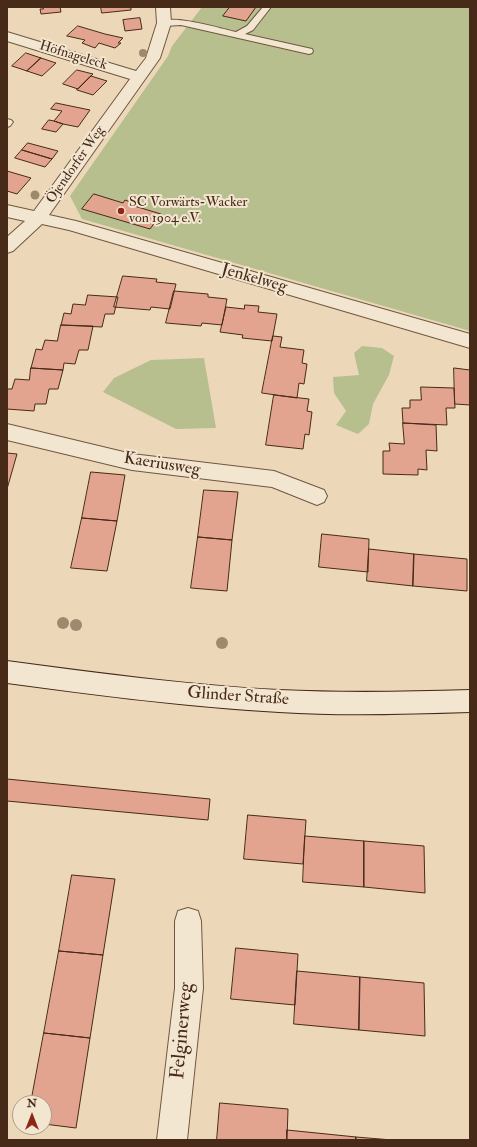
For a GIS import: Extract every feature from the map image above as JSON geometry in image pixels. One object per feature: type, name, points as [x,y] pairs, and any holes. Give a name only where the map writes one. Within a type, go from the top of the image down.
[{"type":"street","name":"Öjendorfer Weg","points":[[7,247],[38,218],[153,58],[164,23],[163,7]]},
{"type":"street","name":"Höfnageleck","points":[[7,36],[138,77]]},
{"type":"street","name":"Jenkelweg","points":[[7,211],[70,225],[470,341]]},
{"type":"street","name":"Kaeriusweg","points":[[7,432],[132,462],[274,479],[317,496]]},
{"type":"street","name":"Glinder Straße","points":[[7,672],[128,688],[279,701],[410,703],[470,701]]},
{"type":"street","name":"Felginerweg","points":[[172,1140],[189,988],[188,921]]},
{"type":"lane","points":[[237,35],[250,28],[267,7]]},
{"type":"lane","points":[[164,23],[180,22],[309,51]]},
{"type":"green space","points":[[202,7],[470,7],[470,331],[82,219],[70,196],[168,56],[172,46]]},
{"type":"green space","points":[[362,346],[382,348],[394,356],[389,375],[373,404],[369,424],[358,434],[336,425],[346,411],[334,393],[333,377],[359,375],[354,353]]},
{"type":"green space","points":[[204,358],[216,428],[176,429],[103,392],[114,378],[151,360]]},
{"type":"building","points":[[43,7],[60,7],[61,12],[41,14],[40,9],[43,9]]},
{"type":"building","points":[[101,7],[131,7],[131,10],[102,13]]},
{"type":"building","points":[[230,7],[256,7],[246,21],[223,16]]},
{"type":"building","points":[[140,18],[142,29],[125,31],[123,20]]},
{"type":"building","points":[[78,26],[123,38],[118,43],[121,43],[115,48],[99,43],[95,48],[82,43],[85,40],[67,36]]},
{"type":"building","points":[[26,53],[41,58],[27,71],[12,66]]},
{"type":"building","points":[[41,58],[56,63],[42,76],[27,71]]},
{"type":"building","points":[[77,70],[93,74],[78,89],[63,84]]},
{"type":"building","points":[[91,76],[107,81],[93,95],[77,90]]},
{"type":"building","points":[[56,103],[90,110],[78,127],[63,124],[54,121],[62,111],[51,109]]},
{"type":"building","points":[[49,120],[63,124],[56,132],[42,129]]},
{"type":"building","points":[[28,143],[58,151],[52,159],[22,150]]},
{"type":"building","points":[[22,150],[52,159],[45,167],[15,158]]},
{"type":"building","points":[[7,171],[31,178],[17,194],[7,191]]},
{"type":"building","name":"SC Vorwärts-Wacker von 1904 e.V.","points":[[94,194],[123,203],[125,200],[133,203],[131,205],[161,214],[150,229],[82,209]]},
{"type":"building","points":[[123,276],[157,279],[156,282],[176,284],[170,309],[151,307],[150,310],[114,307]]},
{"type":"building","points":[[174,291],[208,294],[208,297],[227,299],[222,325],[202,323],[201,326],[166,323]]},
{"type":"building","points":[[88,295],[118,297],[114,314],[105,314],[102,327],[61,325],[64,313],[71,314],[73,304],[85,305]]},
{"type":"building","points":[[245,305],[259,306],[258,312],[277,314],[272,341],[242,338],[243,335],[220,332],[226,307],[244,309]]},
{"type":"building","points":[[61,325],[93,326],[88,350],[79,350],[75,364],[64,363],[63,370],[31,368],[36,349],[42,350],[45,340],[57,341]]},
{"type":"building","points":[[273,336],[282,337],[280,347],[304,350],[302,363],[307,364],[304,384],[299,383],[297,398],[262,393]]},
{"type":"building","points":[[31,368],[63,370],[58,389],[49,389],[46,404],[35,404],[34,411],[7,409],[7,389],[12,389],[15,379],[29,380]]},
{"type":"building","points":[[454,368],[470,370],[470,405],[455,404]]},
{"type":"building","points":[[421,387],[454,388],[455,408],[446,408],[447,425],[403,423],[402,408],[410,408],[410,400],[421,400]]},
{"type":"building","points":[[274,395],[309,399],[307,411],[312,412],[309,435],[305,434],[303,449],[266,445]]},
{"type":"building","points":[[403,423],[436,425],[437,451],[426,450],[427,470],[418,469],[418,475],[383,474],[383,451],[390,451],[389,443],[404,444]]},
{"type":"building","points":[[7,453],[17,454],[7,489]]},
{"type":"building","points":[[91,472],[125,475],[117,521],[82,518]]},
{"type":"building","points":[[204,490],[238,492],[232,540],[198,537]]},
{"type":"building","points":[[82,518],[117,521],[107,571],[71,568]]},
{"type":"building","points":[[322,534],[369,539],[368,572],[319,567]]},
{"type":"building","points":[[198,537],[232,540],[227,591],[191,588]]},
{"type":"building","points":[[369,549],[414,554],[413,586],[367,581]]},
{"type":"building","points":[[414,554],[467,559],[467,591],[413,586]]},
{"type":"building","points":[[7,779],[210,799],[208,820],[7,801]]},
{"type":"building","points":[[248,815],[306,820],[303,864],[244,859]]},
{"type":"building","points":[[305,836],[364,841],[364,887],[303,882]]},
{"type":"building","points":[[364,841],[424,846],[425,893],[364,887]]},
{"type":"building","points":[[72,875],[115,879],[103,955],[59,951]]},
{"type":"building","points":[[236,948],[298,954],[295,1005],[231,999]]},
{"type":"building","points":[[59,951],[103,955],[90,1038],[44,1033]]},
{"type":"building","points":[[297,971],[360,977],[359,1030],[294,1024]]},
{"type":"building","points":[[360,977],[424,983],[425,1036],[359,1030]]},
{"type":"building","points":[[44,1033],[90,1038],[76,1128],[52,1125],[52,1095],[32,1095]]},
{"type":"building","points":[[220,1103],[288,1109],[287,1140],[217,1140]]},
{"type":"building","points":[[287,1130],[356,1137],[356,1140],[287,1140]]},
{"type":"building","points":[[356,1137],[392,1140],[356,1140]]},
{"type":"place","name":"SC Vorwärts-Wacker von 1904 e.V.","points":[[121,211]]}]
